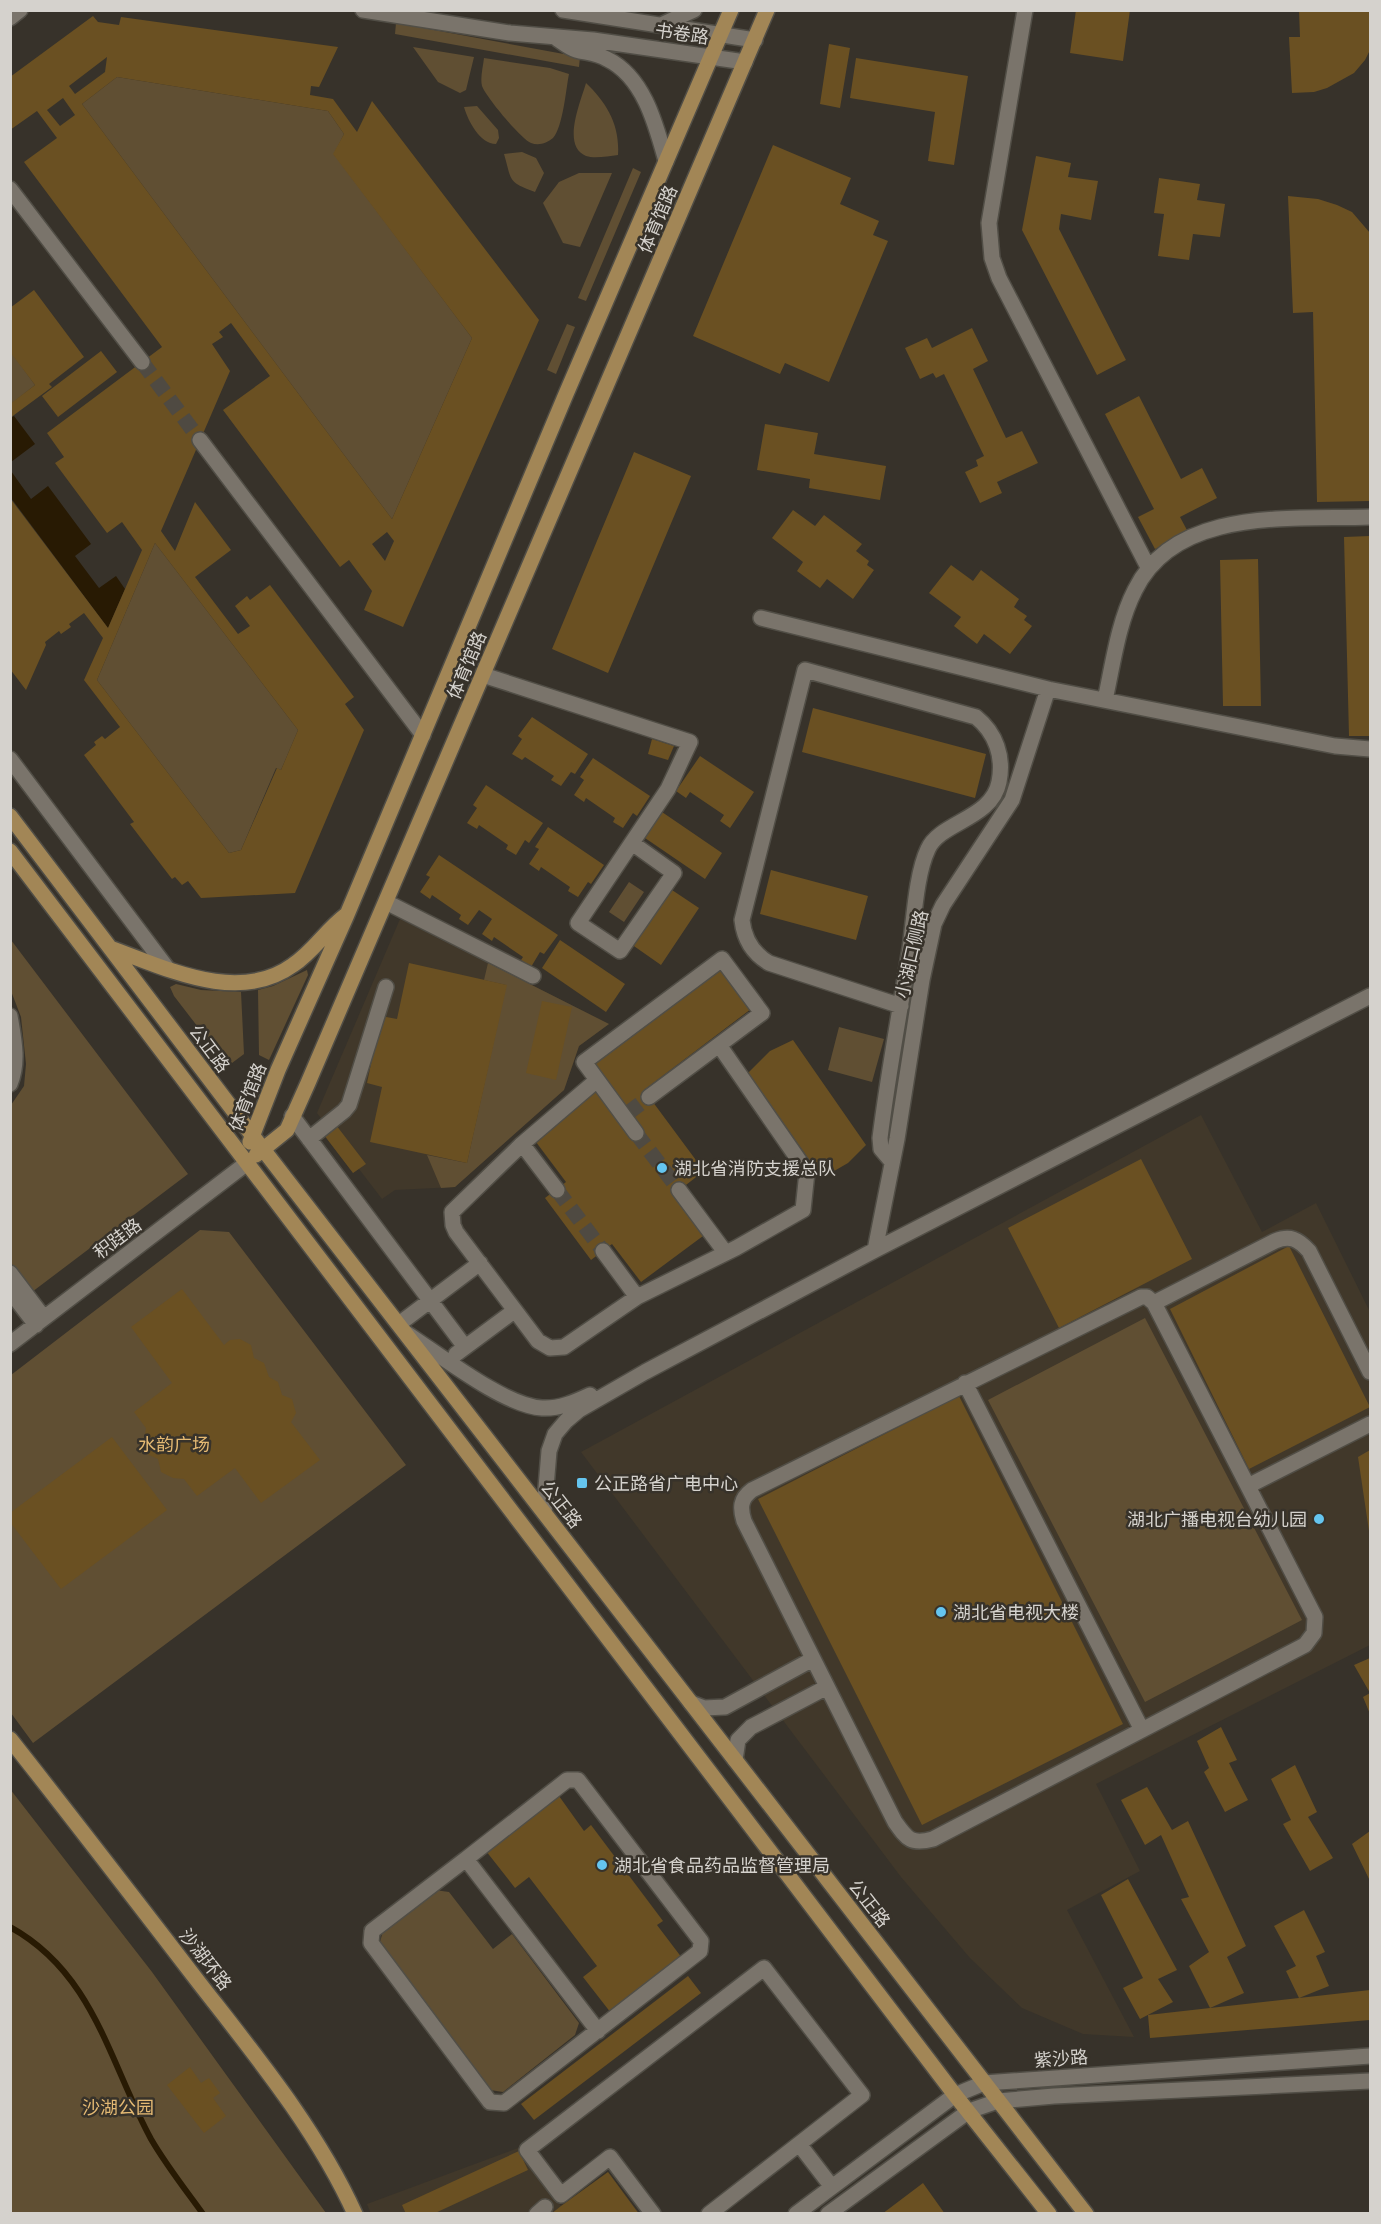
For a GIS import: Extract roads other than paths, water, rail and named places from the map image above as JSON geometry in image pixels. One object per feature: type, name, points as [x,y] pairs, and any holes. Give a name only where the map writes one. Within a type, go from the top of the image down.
[{"type":"main road","name":"体育馆路","points":[[247,1163],[252,1135],[278,1070],[348,913],[566,394],[731,10]]},
{"type":"main road","name":"体育馆路","points":[[247,1163],[287,1130],[767,10]]},
{"type":"main road","name":"公正路","points":[[10,816],[252,1135],[1086,2214]]},
{"type":"main road","points":[[10,851],[955,2094],[1049,2214]]},
{"type":"main road","points":[[110,948],[193,977],[221,982],[248,982],[270,978],[283,972],[307,955],[331,926],[348,913]]},
{"type":"main road","name":"沙湖环路","points":[[10,1739],[247,2045],[326,2158],[355,2214]]},
{"type":"street","points":[[10,18],[20,10]]},
{"type":"street","name":"书卷路","points":[[363,10],[510,33],[593,40],[745,62]]},
{"type":"street","name":"书卷路","points":[[563,10],[755,40]]},
{"type":"street","points":[[661,25],[694,10]]},
{"type":"street","points":[[1025,10],[989,223],[992,258],[999,278],[1148,567]]},
{"type":"street","points":[[553,36],[573,49],[604,57],[626,73],[634,82],[649,109],[666,161]]},
{"type":"street","points":[[10,189],[142,362]]},
{"type":"street","points":[[200,440],[423,735]]},
{"type":"street","points":[[1105,700],[1126,610],[1148,567],[1168,551],[1196,534],[1220,526],[1247,521],[1371,517]]},
{"type":"street","points":[[761,618],[1048,689],[1335,746],[1371,750]]},
{"type":"street","points":[[892,1162],[881,1149],[880,1138],[901,1006],[919,887],[927,850],[932,842],[969,818],[992,799],[999,784],[998,748],[989,729],[976,717],[805,670],[742,920],[743,929],[756,953],[769,963],[901,1006]]},
{"type":"street","points":[[483,675],[690,742],[668,789],[578,923],[620,951],[674,873],[632,843]]},
{"type":"street","name":"小湖口侧路","points":[[875,1250],[922,980],[934,924],[943,905],[1012,800],[1048,689]]},
{"type":"street","points":[[10,759],[167,968]]},
{"type":"street","points":[[386,902],[533,976]]},
{"type":"street","points":[[636,1133],[626,1115],[584,1062],[722,959],[762,1013],[650,1097]]},
{"type":"street","points":[[307,1135],[347,1108],[386,987]]},
{"type":"street","points":[[544,1512],[549,1451],[560,1426],[579,1410],[645,1372],[875,1250],[1371,996]]},
{"type":"street","points":[[10,1016],[16,1055],[14,1074],[10,1084]]},
{"type":"street","points":[[597,1080],[522,1144],[452,1212],[456,1232],[514,1311],[543,1346],[555,1349],[564,1347],[638,1298],[803,1210],[808,1178],[804,1166],[719,1045]]},
{"type":"street","points":[[292,1116],[465,1347]]},
{"type":"street","points":[[522,1144],[557,1190]]},
{"type":"street","name":"积跬路","points":[[10,1344],[247,1163]]},
{"type":"street","points":[[679,1190],[725,1252]]},
{"type":"street","points":[[1154,1303],[1275,1241],[1285,1237],[1292,1238],[1302,1243],[1309,1251],[1371,1372]]},
{"type":"street","points":[[603,1251],[638,1298]]},
{"type":"street","points":[[480,1263],[430,1301],[402,1328],[500,1394],[540,1408],[557,1407],[570,1403],[645,1372]]},
{"type":"street","points":[[10,1273],[40,1321]]},
{"type":"street","points":[[10,1291],[40,1321]]},
{"type":"street","points":[[1147,1298],[1154,1303],[1315,1617],[1314,1633],[1305,1645],[933,1839],[921,1843],[910,1840],[895,1822],[744,1521],[741,1502],[745,1495],[1131,1299],[1147,1298]]},
{"type":"street","points":[[448,1360],[514,1311]]},
{"type":"street","points":[[965,1383],[1142,1730]]},
{"type":"street","points":[[1248,1486],[1371,1424]]},
{"type":"street","points":[[691,1702],[704,1708],[725,1707],[813,1659]]},
{"type":"street","points":[[735,1760],[738,1740],[751,1727],[827,1687]]},
{"type":"street","points":[[567,1780],[578,1780],[701,1941],[700,1952],[504,2103],[490,2102],[371,1943],[372,1931],[466,1858],[567,1780]]},
{"type":"street","points":[[466,1858],[598,2031]]},
{"type":"street","points":[[653,2214],[610,2157],[561,2195],[527,2150],[764,1968],[862,2096],[709,2214]]},
{"type":"street","name":"紫沙路","points":[[796,2214],[955,2094],[984,2083],[1371,2056]]},
{"type":"street","name":"紫沙路","points":[[828,2214],[969,2111],[998,2101],[1054,2096],[1371,2081]]},
{"type":"street","points":[[799,2144],[832,2187]]},
{"type":"waterway","points":[[10,1927],[38,1946],[62,1969],[80,1994],[96,2021],[151,2139],[203,2214]]},
{"type":"tunnel","points":[[142,362],[200,440]]},
{"type":"tunnel","points":[[628,1113],[649,1097]]},
{"type":"tunnel","points":[[636,1133],[679,1190]]},
{"type":"tunnel","points":[[557,1190],[603,1251]]},
{"type":"place","name":"湖北省消防支援总队","points":[[662,1168]]},
{"type":"place","name":"公正路省广电中心","points":[[582,1483]]},
{"type":"place","name":"湖北广播电视台幼儿园","points":[[1319,1519]]},
{"type":"place","name":"湖北省电视大楼","points":[[941,1612]]},
{"type":"place","name":"湖北省食品药品监督管理局","points":[[602,1865]]},
{"type":"park label","name":"水韵广场","points":[[174,1444]]},
{"type":"park label","name":"沙湖公园","points":[[118,2107]]}]
